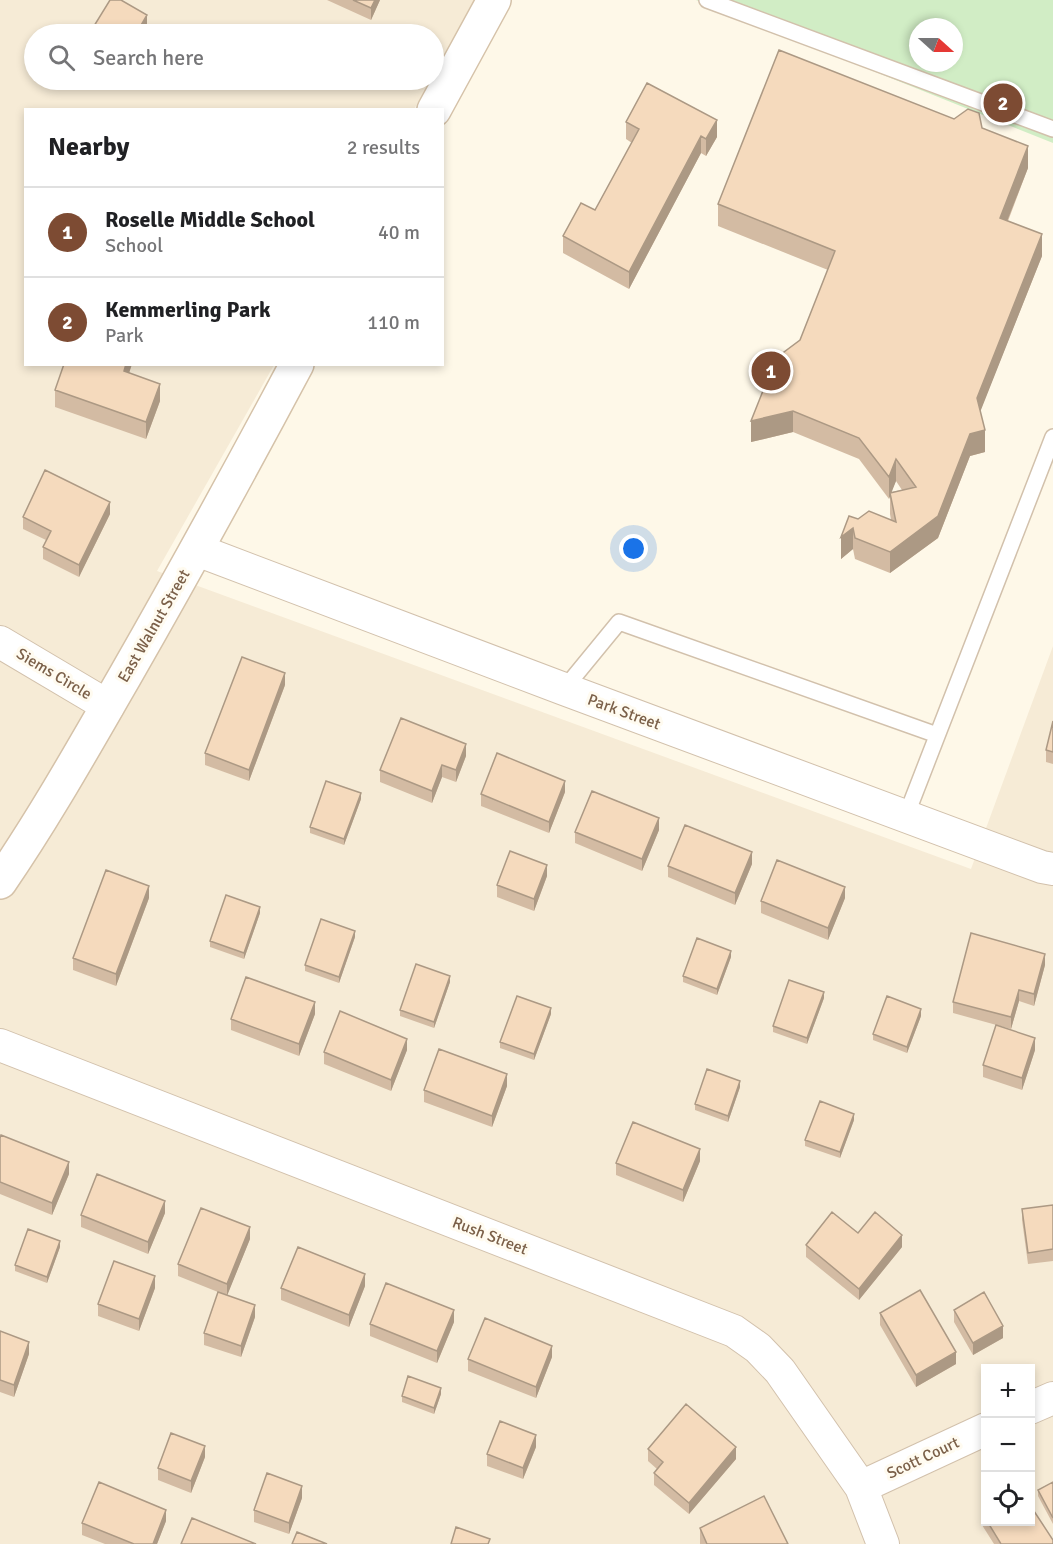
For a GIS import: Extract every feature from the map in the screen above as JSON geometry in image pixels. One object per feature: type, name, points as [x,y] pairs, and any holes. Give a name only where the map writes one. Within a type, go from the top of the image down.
[{"type":"street","points":[[435,108],[494,0]]},
{"type":"street","name":"East Walnut Street","points":[[0,882],[34,832],[108,706],[197,550],[296,366]]},
{"type":"street","name":"Park Street","points":[[197,550],[564,689],[1042,867],[1053,869]]},
{"type":"street","name":"Siems Circle","points":[[0,642],[108,706]]},
{"type":"street","name":"Rush Street","points":[[0,1045],[734,1331],[758,1348],[780,1371],[861,1487],[883,1544]]},
{"type":"street","points":[[1035,1406],[1053,1398]]},
{"type":"street","name":"Scott Court","points":[[861,1487],[981,1431]]},
{"type":"lane","points":[[707,0],[1053,129]]},
{"type":"lane","points":[[906,816],[1053,437]]},
{"type":"lane","points":[[564,689],[619,622],[937,735]]},
{"type":"shaded area","points":[[0,0],[474,0],[444,56],[444,24],[24,24],[24,90],[425,90],[415,108],[24,108],[24,366],[273,366],[157,571],[971,869],[1053,646],[1053,1544],[0,1544]]},
{"type":"green space","points":[[696,0],[1053,0],[1053,143]]},
{"type":"building","points":[[110,0],[121,0],[147,15],[142,24],[95,24]]},
{"type":"building","points":[[353,0],[375,0],[371,8]]},
{"type":"building","points":[[779,50],[954,119],[968,109],[979,113],[982,128],[1028,146],[1000,218],[1042,234],[977,398],[985,430],[970,434],[938,516],[890,552],[855,538],[853,528],[841,537],[849,516],[858,519],[869,511],[896,522],[890,493],[916,487],[896,459],[889,477],[859,438],[793,411],[751,421],[776,358],[800,340],[835,251],[718,204]]},
{"type":"building","points":[[647,83],[717,120],[706,139],[701,136],[629,272],[563,236],[581,203],[595,210],[639,129],[626,122]]},
{"type":"building","points":[[63,366],[125,366],[124,371],[160,384],[146,422],[55,390]]},
{"type":"building","points":[[45,470],[110,502],[79,565],[43,547],[51,531],[23,517]]},
{"type":"building","points":[[242,657],[285,673],[249,770],[205,753]]},
{"type":"building","points":[[401,718],[466,744],[456,770],[442,765],[432,791],[380,770]]},
{"type":"building","points":[[1053,721],[1053,752],[1046,750]]},
{"type":"building","points":[[497,753],[565,781],[549,822],[481,794]]},
{"type":"building","points":[[326,781],[361,793],[344,839],[310,827]]},
{"type":"building","points":[[592,791],[659,818],[642,859],[575,832]]},
{"type":"building","points":[[685,825],[752,852],[735,893],[668,866]]},
{"type":"building","points":[[510,851],[547,865],[534,899],[497,885]]},
{"type":"building","points":[[777,860],[845,887],[828,928],[761,901]]},
{"type":"building","points":[[106,870],[149,886],[116,974],[73,958]]},
{"type":"building","points":[[226,895],[260,907],[244,953],[210,941]]},
{"type":"building","points":[[321,919],[355,931],[339,977],[305,965]]},
{"type":"building","points":[[971,933],[1045,954],[1034,994],[1019,990],[1011,1017],[953,1002]]},
{"type":"building","points":[[697,938],[731,951],[717,989],[683,976]]},
{"type":"building","points":[[416,964],[450,976],[434,1022],[400,1010]]},
{"type":"building","points":[[246,977],[315,1002],[299,1044],[231,1019]]},
{"type":"building","points":[[789,980],[824,992],[807,1038],[773,1026]]},
{"type":"building","points":[[517,996],[551,1008],[534,1054],[500,1042]]},
{"type":"building","points":[[887,996],[921,1009],[907,1047],[873,1034]]},
{"type":"building","points":[[340,1011],[407,1039],[391,1080],[324,1052]]},
{"type":"building","points":[[996,1025],[1035,1038],[1022,1078],[983,1065]]},
{"type":"building","points":[[439,1049],[507,1074],[492,1116],[424,1090]]},
{"type":"building","points":[[707,1069],[740,1081],[728,1116],[695,1104]]},
{"type":"building","points":[[820,1101],[854,1114],[840,1152],[805,1140]]},
{"type":"building","points":[[633,1122],[700,1149],[683,1190],[616,1163]]},
{"type":"building","points":[[1,1135],[69,1162],[52,1203],[0,1182]]},
{"type":"building","points":[[97,1174],[165,1201],[148,1242],[81,1215]]},
{"type":"building","points":[[1053,1205],[1053,1249],[1028,1253],[1022,1209]]},
{"type":"building","points":[[201,1208],[250,1227],[227,1284],[178,1264]]},
{"type":"building","points":[[832,1212],[858,1233],[875,1212],[902,1235],[859,1289],[806,1245]]},
{"type":"building","points":[[28,1229],[60,1241],[47,1277],[15,1265]]},
{"type":"building","points":[[298,1247],[365,1274],[349,1315],[281,1288]]},
{"type":"building","points":[[114,1261],[155,1276],[139,1319],[98,1304]]},
{"type":"building","points":[[386,1283],[454,1310],[437,1351],[370,1324]]},
{"type":"building","points":[[920,1290],[956,1352],[916,1375],[880,1313]]},
{"type":"building","points":[[218,1292],[255,1305],[241,1346],[204,1333]]},
{"type":"building","points":[[984,1292],[1003,1326],[973,1343],[954,1310]]},
{"type":"building","points":[[485,1318],[552,1346],[536,1387],[468,1359]]},
{"type":"building","points":[[0,1331],[29,1342],[14,1385],[0,1380]]},
{"type":"building","points":[[408,1376],[441,1388],[434,1408],[402,1396]]},
{"type":"building","points":[[686,1404],[736,1447],[689,1503],[654,1473],[663,1462],[648,1449]]},
{"type":"building","points":[[500,1421],[536,1435],[523,1468],[487,1454]]},
{"type":"building","points":[[171,1433],[205,1446],[191,1481],[158,1468]]},
{"type":"building","points":[[267,1473],[302,1486],[289,1523],[254,1510]]},
{"type":"building","points":[[99,1482],[166,1510],[153,1544],[134,1544],[82,1523]]},
{"type":"building","points":[[1053,1482],[1053,1518],[1038,1490]]},
{"type":"building","points":[[764,1496],[788,1544],[707,1544],[700,1528]]},
{"type":"building","points":[[1035,1513],[1053,1540],[1053,1544],[1001,1544],[990,1526],[1035,1526]]},
{"type":"building","points":[[192,1518],[256,1544],[181,1544]]},
{"type":"building","points":[[456,1527],[490,1539],[488,1544],[451,1544]]},
{"type":"building","points":[[297,1532],[327,1544],[292,1544]]},
{"type":"place","name":"Kemmerling Park","points":[[1003,103]]},
{"type":"place","name":"Roselle Middle School","points":[[771,371]]}]
